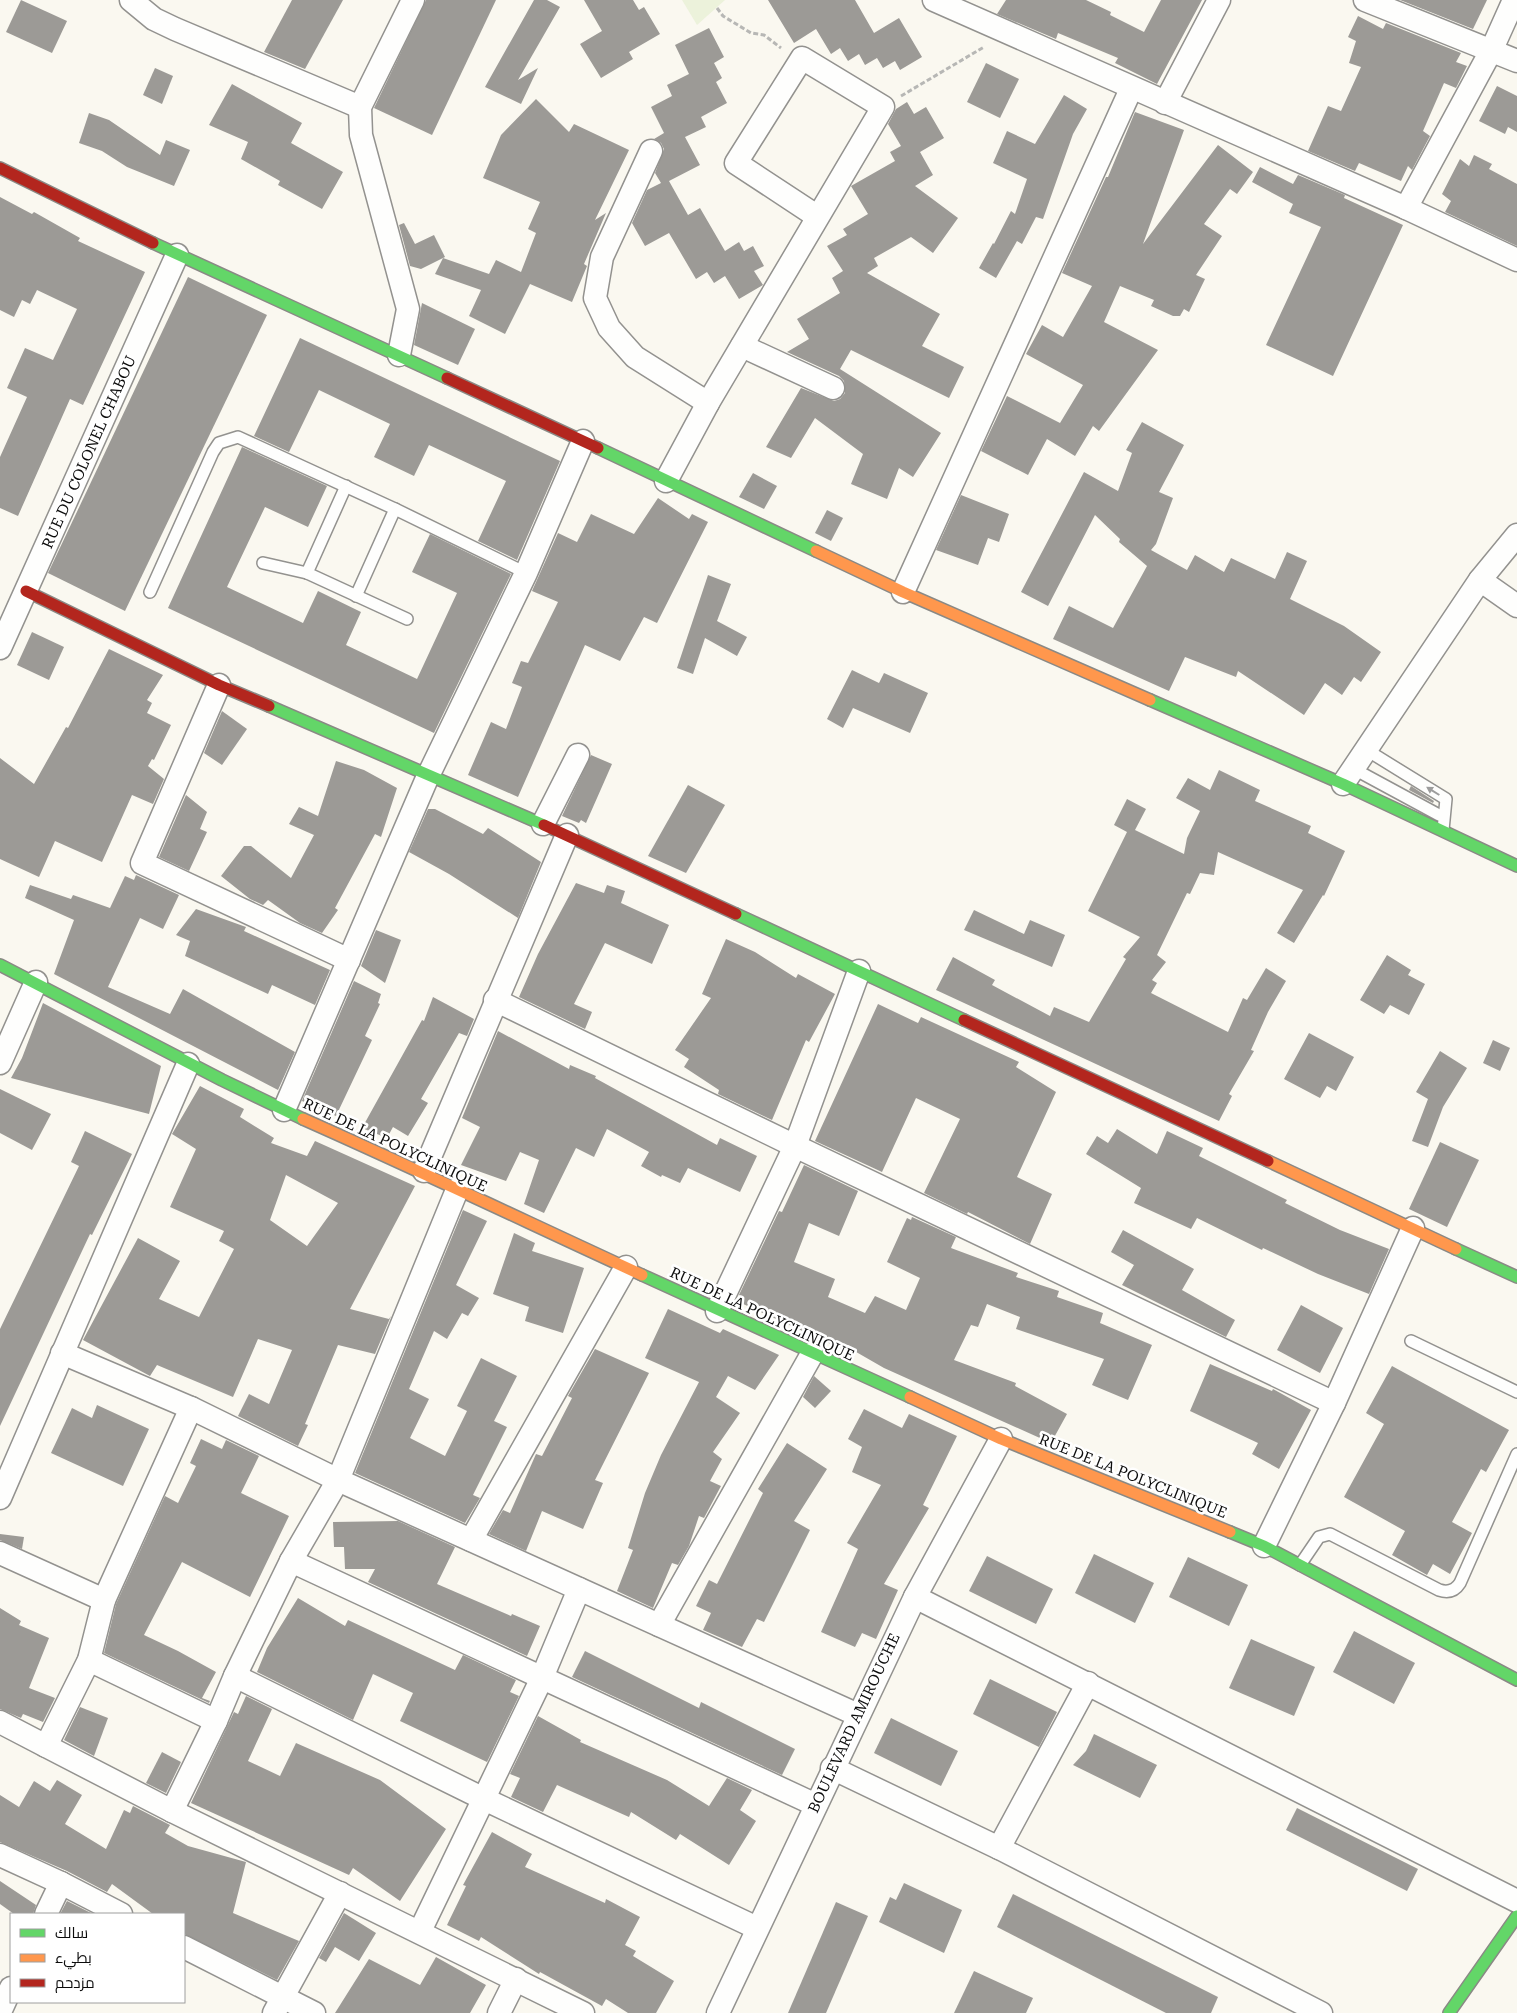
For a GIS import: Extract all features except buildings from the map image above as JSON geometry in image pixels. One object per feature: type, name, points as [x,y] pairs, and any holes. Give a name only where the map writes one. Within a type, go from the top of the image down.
[{"type":"street","points":[[131,0],[154,19],[175,29],[360,107]]},
{"type":"street","points":[[399,355],[408,309],[361,135],[360,107],[413,0]]},
{"type":"street","points":[[934,0],[1131,89],[1406,208],[1517,260]]},
{"type":"street","points":[[1165,103],[1219,0]]},
{"type":"street","points":[[1365,0],[1492,49],[1517,61]]},
{"type":"street","points":[[1406,208],[1492,49],[1514,0]]},
{"type":"street","points":[[666,481],[708,404],[883,107],[802,58],[736,163],[818,217]]},
{"type":"street","points":[[903,592],[1131,89]]},
{"type":"street","points":[[651,151],[602,257],[595,298],[608,328],[634,356],[708,404]]},
{"type":"street","points":[[0,168],[177,255],[399,355],[903,592],[1348,777],[1443,832],[1517,866]]},
{"type":"street","name":"RUE DU COLONEL CHABOU","points":[[0,648],[177,255]]},
{"type":"street","points":[[742,346],[833,388]]},
{"type":"street","points":[[284,1110],[428,776],[526,573],[583,441]]},
{"type":"street","points":[[1348,777],[1480,580],[1517,535]]},
{"type":"street","points":[[1480,580],[1517,606]]},
{"type":"street","points":[[26,592],[219,685],[544,824],[1517,1277]]},
{"type":"street","points":[[219,685],[142,863],[349,960]]},
{"type":"street","points":[[544,824],[578,755]]},
{"type":"street","points":[[424,1172],[495,1000],[567,835]]},
{"type":"street","name":"RUE DE LA POLYCLINIQUE","points":[[0,965],[36,982],[188,1064],[284,1110],[424,1172],[457,1190],[812,1354],[1001,1439],[1264,1546],[1517,1680]]},
{"type":"street","points":[[717,1310],[795,1146],[859,971]]},
{"type":"street","points":[[0,1063],[36,982]]},
{"type":"street","points":[[495,1000],[795,1146],[1334,1403]]},
{"type":"street","points":[[0,1498],[188,1064]]},
{"type":"street","points":[[172,1811],[291,1562],[338,1480],[457,1190]]},
{"type":"street","points":[[1264,1546],[1334,1403],[1413,1228]]},
{"type":"street","points":[[471,1540],[626,1267]]},
{"type":"street","points":[[62,1353],[191,1408],[338,1480],[858,1715]]},
{"type":"street","points":[[659,1625],[812,1354]]},
{"type":"street","points":[[46,1746],[89,1660],[104,1600],[191,1408]]},
{"type":"street","name":"BOULEVARD AMIROUCHE","points":[[718,2013],[832,1768],[915,1597],[1001,1439]]},
{"type":"street","points":[[0,1553],[104,1600]]},
{"type":"street","points":[[291,1562],[542,1680],[816,1805]]},
{"type":"street","points":[[420,1931],[542,1680],[579,1589]]},
{"type":"street","points":[[915,1597],[1517,1901]]},
{"type":"street","points":[[89,1660],[216,1721]]},
{"type":"street","points":[[235,1676],[484,1799],[757,1928]]},
{"type":"street","points":[[999,1848],[1088,1683]]},
{"type":"street","points":[[0,1722],[172,1811],[420,1931],[583,2013]]},
{"type":"street","points":[[832,1768],[999,1848],[1321,2013]]},
{"type":"street","points":[[0,1856],[61,1883],[119,1913]]},
{"type":"street","points":[[46,1913],[61,1883]]},
{"type":"street","points":[[278,2005],[340,1893]]},
{"type":"street","points":[[1449,2013],[1517,1916]]},
{"type":"street","points":[[185,1948],[278,2005],[314,2013]]},
{"type":"street","points":[[499,2013],[516,1979]]},
{"type":"street","points":[[0,2012],[10,1990]]},
{"type":"lane","points":[[150,592],[219,443],[238,437],[396,509],[526,573]]},
{"type":"lane","points":[[306,573],[346,486]]},
{"type":"lane","points":[[356,596],[396,509]]},
{"type":"lane","points":[[263,562],[306,573],[407,619]]},
{"type":"lane","points":[[1365,749],[1446,799],[1443,832]]},
{"type":"lane","points":[[1348,777],[1445,818]]},
{"type":"lane","points":[[1410,1340],[1517,1392]]},
{"type":"lane","points":[[1300,1564],[1318,1537],[1330,1534],[1439,1590],[1453,1590],[1460,1583],[1517,1454]]},
{"type":"path","points":[[716,8],[723,16],[751,33],[764,35],[776,45],[802,58]]},
{"type":"path","points":[[883,107],[1006,33]]},
{"type":"green space","points":[[682,0],[725,0],[697,25]]},
{"type":"traffic: fast","points":[[153,243],[447,378]]},
{"type":"traffic: fast","points":[[598,448],[816,551]]},
{"type":"traffic: fast","points":[[1150,700],[1343,784],[1517,866]]},
{"type":"traffic: fast","points":[[269,706],[544,825]]},
{"type":"traffic: fast","points":[[736,914],[964,1020]]},
{"type":"traffic: fast","points":[[0,965],[222,1080],[303,1119]]},
{"type":"traffic: fast","points":[[1456,1249],[1517,1277]]},
{"type":"traffic: fast","points":[[642,1275],[910,1397]]},
{"type":"traffic: fast","points":[[1230,1532],[1264,1546],[1517,1680]]},
{"type":"traffic: fast","points":[[1449,2013],[1517,1916]]},
{"type":"traffic: slow","points":[[816,551],[903,592],[1150,700]]},
{"type":"traffic: slow","points":[[303,1119],[642,1275]]},
{"type":"traffic: slow","points":[[1268,1161],[1456,1249]]},
{"type":"traffic: slow","points":[[910,1397],[1001,1439],[1230,1532]]},
{"type":"traffic: jam","points":[[0,168],[153,243]]},
{"type":"traffic: jam","points":[[447,378],[598,448]]},
{"type":"traffic: jam","points":[[26,591],[219,685],[269,706]]},
{"type":"traffic: jam","points":[[544,825],[736,914]]},
{"type":"traffic: jam","points":[[964,1020],[1268,1161]]}]
